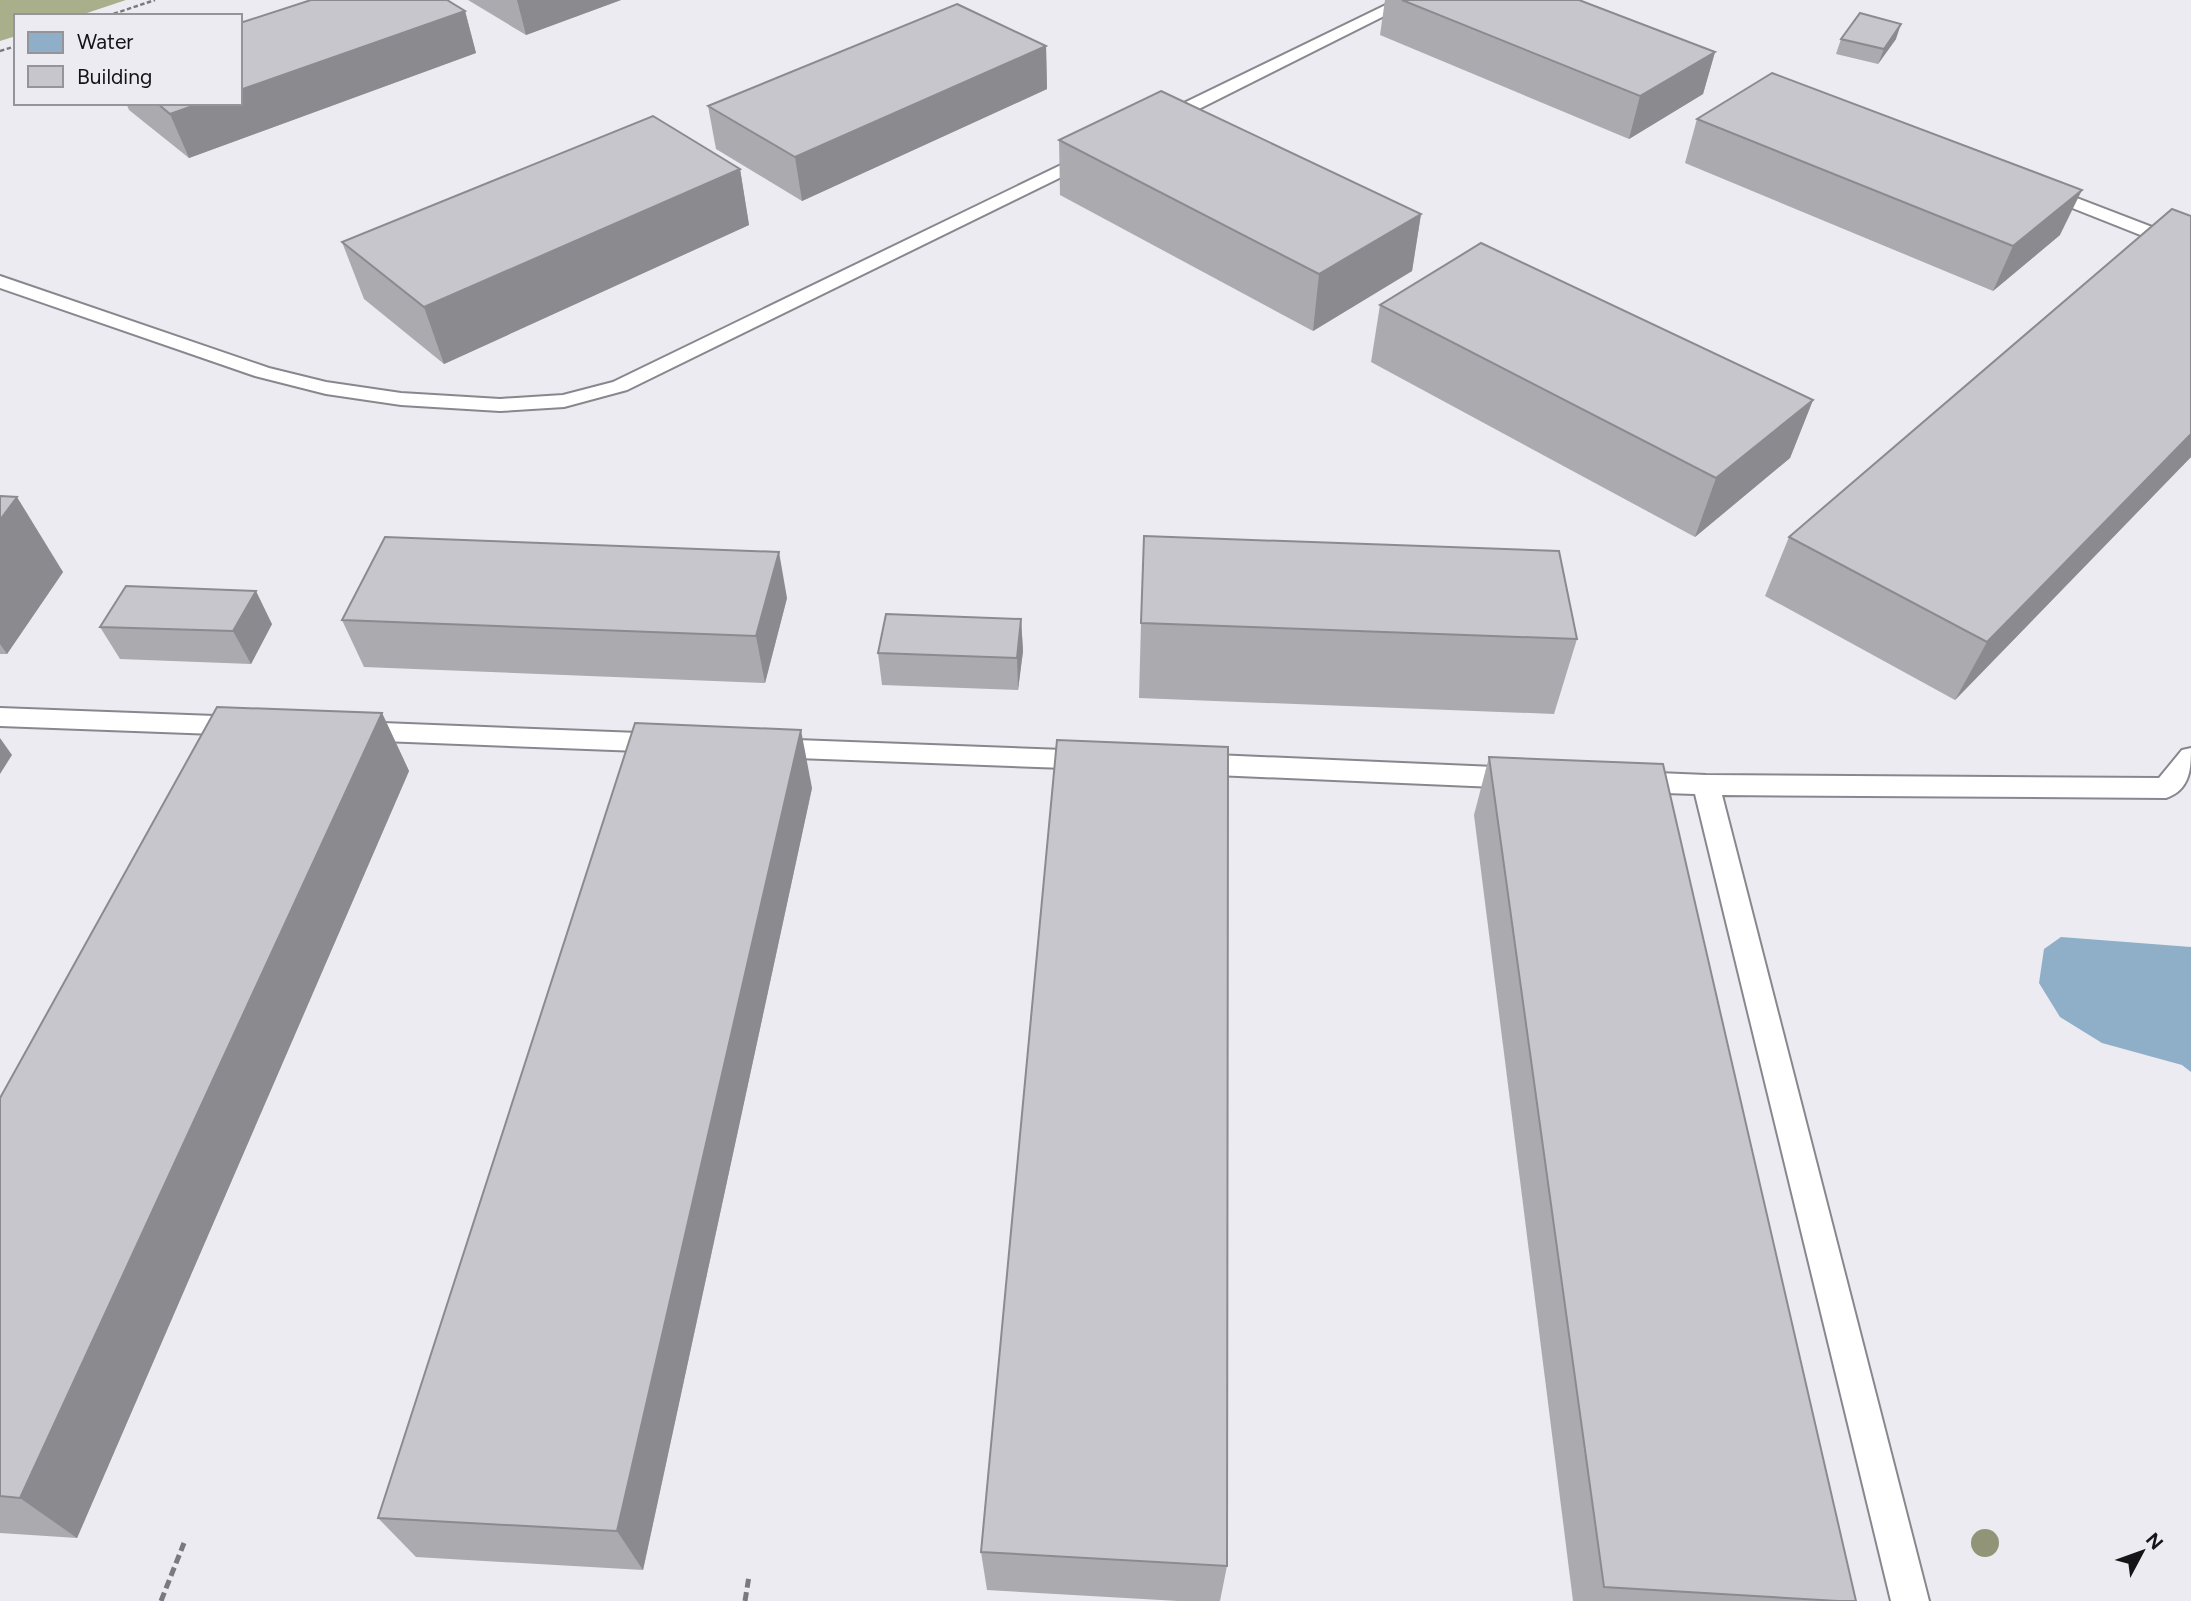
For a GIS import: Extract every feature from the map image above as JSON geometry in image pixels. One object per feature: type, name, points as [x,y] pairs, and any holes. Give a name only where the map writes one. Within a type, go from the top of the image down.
[{"type":"lane","points":[[1152,125],[1408,0]]},
{"type":"lane","points":[[0,282],[262,372],[326,388],[401,400],[500,405],[564,401],[620,386],[1102,150]]},
{"type":"lane","points":[[2025,184],[2191,249]]},
{"type":"lane","points":[[0,717],[265,727]]},
{"type":"lane","points":[[334,730],[691,744]]},
{"type":"lane","points":[[746,747],[1117,761]]},
{"type":"lane","points":[[1611,781],[1706,785],[2166,788],[2191,757]]},
{"type":"lane","points":[[1173,764],[1542,779]]},
{"type":"lane","points":[[1706,785],[1910,1601]]},
{"type":"path","points":[[113,14],[155,0]]},
{"type":"path","points":[[161,1601],[184,1543]]},
{"type":"path","points":[[744,1601],[749,1576]]},
{"type":"green space","points":[[0,0],[126,0],[84,14],[14,14],[14,37],[0,41]]},
{"type":"water","points":[[2061,937],[2191,947],[2191,1072],[2182,1065],[2102,1043],[2060,1017],[2039,983],[2044,949]]},
{"type":"building","points":[[311,0],[447,0],[465,11],[242,89],[242,22]]},
{"type":"building","points":[[1402,0],[1579,0],[1715,52],[1640,96]]},
{"type":"building","points":[[957,4],[1046,46],[795,157],[708,106]]},
{"type":"building","points":[[1860,13],[1901,24],[1884,49],[1841,39]]},
{"type":"building","points":[[1772,73],[2082,190],[2013,246],[1697,119]]},
{"type":"building","points":[[1161,91],[1421,214],[1319,274],[1059,140]]},
{"type":"building","points":[[159,105],[195,105],[170,114]]},
{"type":"building","points":[[653,116],[740,169],[424,307],[342,242]]},
{"type":"building","points":[[2172,209],[2191,216],[2191,434],[1987,642],[1789,537]]},
{"type":"building","points":[[1481,243],[1813,400],[1716,478],[1380,305]]},
{"type":"building","points":[[0,496],[17,497],[0,520]]},
{"type":"building","points":[[1144,536],[1559,551],[1577,639],[1141,623]]},
{"type":"building","points":[[385,537],[779,552],[756,636],[342,620]]},
{"type":"building","points":[[126,586],[256,591],[233,631],[100,627]]},
{"type":"building","points":[[886,614],[1021,619],[1017,658],[878,653]]},
{"type":"building","points":[[217,707],[382,713],[20,1498],[0,1496],[0,1098]]},
{"type":"building","points":[[635,723],[801,730],[617,1531],[378,1518]]},
{"type":"building","points":[[1057,740],[1228,747],[1227,1566],[981,1552]]},
{"type":"building","points":[[1489,757],[1663,764],[1856,1601],[1604,1587]]}]
